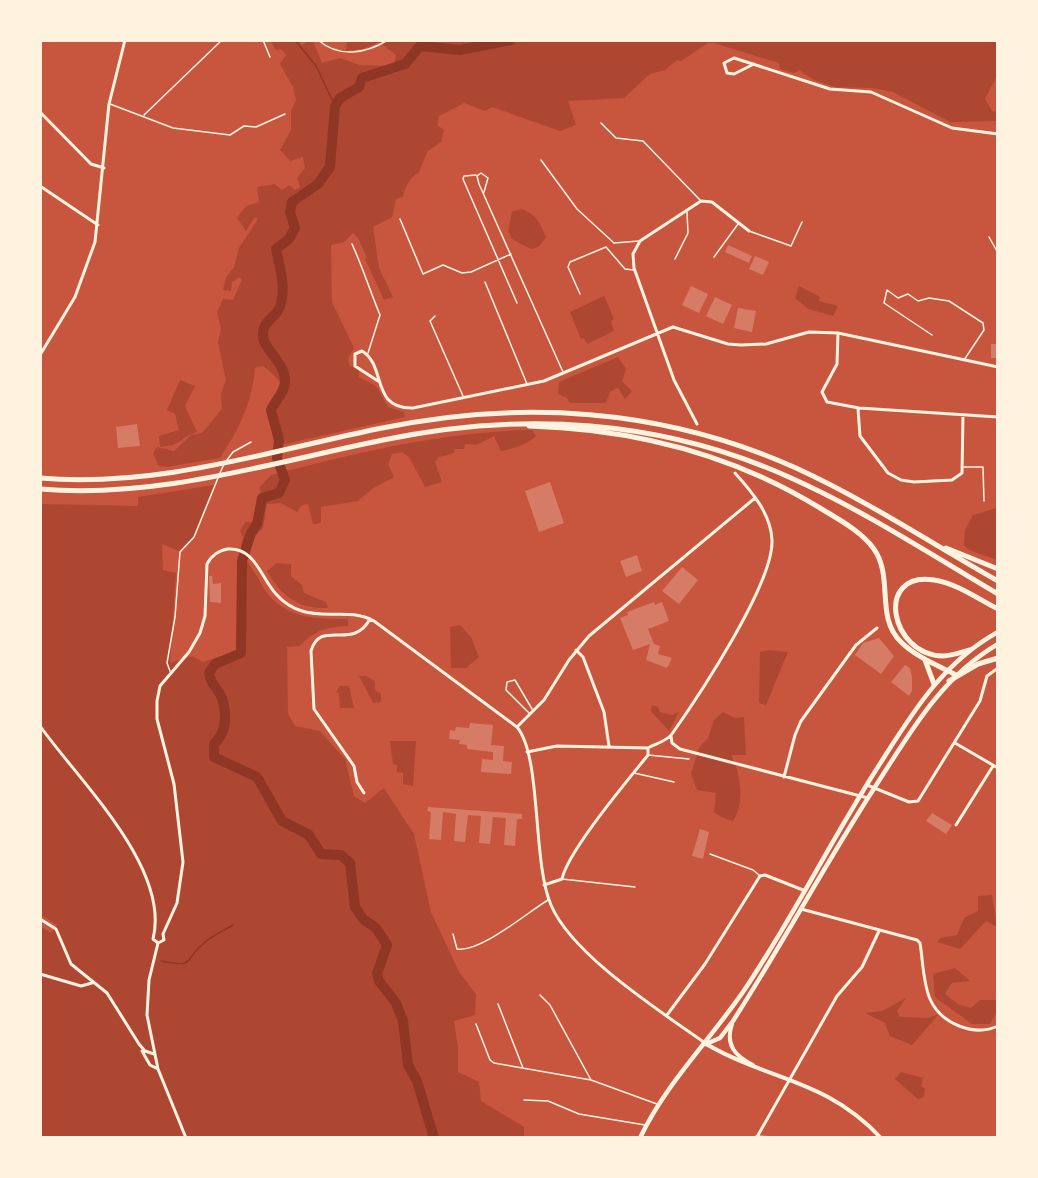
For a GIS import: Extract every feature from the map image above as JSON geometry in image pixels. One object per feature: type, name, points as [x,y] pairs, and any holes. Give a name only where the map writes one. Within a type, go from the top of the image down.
[{"type":"highway","points":[[40,478],[94,480],[168,474],[234,462],[410,422],[476,414],[548,411],[645,422],[746,448],[825,482],[998,581]]},
{"type":"highway","points":[[40,489],[103,492],[168,486],[404,436],[507,423],[548,424],[652,433],[710,448],[758,464],[835,500],[998,594]]},
{"type":"highway","points":[[548,424],[626,435],[692,451],[754,474],[818,506],[859,535],[874,550],[885,574],[886,615],[891,629],[903,644],[956,675]]},
{"type":"highway","points":[[927,540],[998,569]]},
{"type":"highway","points":[[970,650],[942,656],[931,654],[911,641],[895,621],[894,608],[899,594],[913,582],[935,580],[956,587],[998,609]]},
{"type":"highway","points":[[924,658],[934,684]]},
{"type":"highway","points":[[949,681],[978,664],[998,658]]},
{"type":"main road","points":[[640,1137],[658,1105],[745,989],[859,795],[934,684],[946,670],[970,650],[998,632]]},
{"type":"main road","points":[[706,1044],[720,1038],[733,1021],[917,721],[949,681],[998,644]]},
{"type":"main road","points":[[733,1021],[729,1033],[731,1047],[740,1058],[762,1070]]},
{"type":"main road","points":[[706,1044],[741,1064],[801,1083],[835,1099],[871,1127],[880,1137]]},
{"type":"street","points":[[40,355],[75,297],[88,264],[98,225],[110,104],[124,40]]},
{"type":"street","points":[[754,64],[734,74],[727,73],[724,69],[724,63],[728,59],[754,64],[830,89],[871,92],[952,128],[998,134]]},
{"type":"street","points":[[40,112],[91,164],[104,168]]},
{"type":"street","points":[[40,186],[98,225]]},
{"type":"street","points":[[697,424],[677,389],[635,270],[633,254],[640,241],[701,201],[712,202],[749,231]]},
{"type":"street","points":[[378,381],[355,366],[355,354],[362,351],[367,354],[390,402],[404,408],[528,385],[563,373],[673,327],[728,344],[741,345],[766,344],[809,332],[838,333],[998,368]]},
{"type":"street","points":[[838,333],[837,364],[822,392],[827,402],[858,408],[998,417]]},
{"type":"street","points":[[858,408],[860,436],[888,473],[901,480],[914,482],[952,480],[958,477],[964,467],[963,415]]},
{"type":"street","points":[[526,752],[557,746],[648,748],[671,736],[735,635],[766,576],[772,540],[768,522],[755,498],[735,473]]},
{"type":"street","points":[[517,727],[549,694],[576,650],[755,498]]},
{"type":"street","points":[[186,1137],[158,1070],[147,1015],[149,980],[158,943],[164,940],[163,934],[177,903],[183,861],[173,775],[156,710],[160,686],[189,652],[202,626],[206,606],[207,564],[221,551],[237,550],[249,555],[275,594],[289,605],[310,613],[351,613],[370,619],[517,727],[526,752],[544,885],[565,930],[579,946],[706,1044]]},
{"type":"street","points":[[364,793],[357,782],[354,766],[314,709],[311,651],[314,643],[320,637],[357,635],[364,630],[370,619]]},
{"type":"street","points":[[784,777],[795,735],[801,722],[856,645],[877,628]]},
{"type":"street","points":[[576,650],[583,657],[604,711],[609,746]]},
{"type":"street","points":[[867,784],[909,802],[918,801],[980,701],[987,676],[998,668]]},
{"type":"street","points":[[40,726],[100,802],[138,861],[153,898],[156,933],[153,939],[158,943]]},
{"type":"street","points":[[671,736],[672,743],[680,749],[868,798]]},
{"type":"street","points":[[955,743],[998,768]]},
{"type":"street","points":[[544,885],[562,879],[581,846],[648,755],[648,748]]},
{"type":"street","points":[[956,825],[993,766]]},
{"type":"street","points":[[667,1015],[705,964],[760,876],[765,875],[804,890]]},
{"type":"street","points":[[801,909],[917,940],[920,943],[929,998],[945,1017],[976,1032],[998,1026]]},
{"type":"street","points":[[40,919],[57,929],[71,964],[92,984],[107,993],[150,1065],[158,1070]]},
{"type":"street","points":[[784,1137],[756,1137],[837,996],[862,967],[879,931]]},
{"type":"street","points":[[156,933],[163,934]]},
{"type":"street","points":[[40,974],[81,986],[92,984]]},
{"type":"street","points":[[137,1041],[145,1051],[154,1054]]},
{"type":"lane","points":[[143,116],[222,40]]},
{"type":"lane","points":[[263,40],[270,57]]},
{"type":"lane","points":[[110,104],[173,128],[230,135],[244,126],[255,127],[285,114]]},
{"type":"lane","points":[[601,123],[616,138],[643,141],[701,201]]},
{"type":"lane","points":[[541,160],[577,209],[614,243],[640,241]]},
{"type":"lane","points":[[484,192],[488,178],[481,173],[477,176],[464,176],[463,179],[518,303]]},
{"type":"lane","points":[[477,176],[563,373]]},
{"type":"lane","points":[[675,259],[688,234],[687,211]]},
{"type":"lane","points":[[400,219],[423,274],[443,266],[462,273],[471,272],[511,254]]},
{"type":"lane","points":[[749,231],[791,246],[802,222]]},
{"type":"lane","points":[[714,257],[738,223]]},
{"type":"lane","points":[[988,237],[998,253]]},
{"type":"lane","points":[[352,244],[367,275],[366,282],[380,315],[367,354]]},
{"type":"lane","points":[[580,294],[569,264],[602,248],[608,249],[625,269],[635,270]]},
{"type":"lane","points":[[485,282],[528,385]]},
{"type":"lane","points":[[932,334],[884,303],[887,290],[898,298],[908,294],[918,301],[929,298],[949,301],[984,323],[984,330],[964,361]]},
{"type":"lane","points":[[435,316],[430,321],[464,398]]},
{"type":"lane","points":[[170,672],[167,663],[175,617],[180,552],[194,537],[224,463],[233,452],[251,442]]},
{"type":"lane","points":[[964,467],[983,467],[984,501]]},
{"type":"lane","points":[[515,680],[531,712],[506,690],[507,682],[515,680]]},
{"type":"lane","points":[[648,755],[689,759]]},
{"type":"lane","points":[[633,773],[674,782]]},
{"type":"lane","points":[[710,854],[753,870],[760,876]]},
{"type":"lane","points":[[562,879],[635,887]]},
{"type":"lane","points":[[453,934],[457,949],[464,950],[495,935],[549,899]]},
{"type":"lane","points":[[540,995],[550,1005],[591,1080]]},
{"type":"lane","points":[[498,1004],[523,1068]]},
{"type":"lane","points":[[477,1024],[490,1060],[591,1080],[658,1105]]},
{"type":"lane","points":[[524,1101],[548,1101],[579,1114],[646,1125]]},
{"type":"path","points":[[318,40],[334,51],[346,54],[388,40]]},
{"type":"shaded area","points":[[271,41],[300,41],[301,46],[308,41],[313,41],[322,63],[340,58],[360,65],[394,66],[396,55],[379,42],[363,49],[346,51],[347,41],[997,41],[997,76],[985,99],[993,112],[997,110],[997,121],[950,122],[893,92],[872,88],[835,87],[814,80],[799,70],[794,73],[780,69],[779,63],[714,43],[708,43],[681,61],[677,60],[665,70],[650,74],[624,98],[568,101],[576,125],[560,131],[492,107],[485,111],[464,103],[439,116],[437,125],[444,130],[441,142],[427,152],[419,173],[413,176],[408,183],[403,197],[396,199],[392,217],[373,227],[379,268],[393,297],[384,300],[358,238],[353,233],[344,242],[331,245],[332,302],[354,348],[348,358],[349,365],[359,371],[359,377],[377,387],[388,407],[404,412],[405,417],[276,446],[271,422],[281,387],[263,366],[255,368],[251,393],[244,415],[220,458],[166,467],[159,466],[153,454],[157,447],[174,451],[191,435],[202,433],[222,409],[221,394],[226,380],[218,342],[221,329],[217,312],[223,299],[233,300],[242,280],[240,277],[232,282],[231,291],[223,290],[226,277],[234,267],[239,248],[258,219],[255,217],[246,231],[237,218],[246,206],[259,202],[257,187],[275,184],[282,190],[289,185],[295,190],[300,187],[297,178],[305,168],[303,157],[290,161],[280,150],[291,130],[291,111],[296,100],[293,87],[280,64],[286,55],[281,49],[276,50]]},
{"type":"shaded area","points":[[521,209],[534,216],[542,228],[546,238],[538,247],[531,249],[512,239],[508,231],[512,212]]},
{"type":"shaded area","points":[[799,286],[820,297],[819,301],[838,306],[833,316],[808,309],[795,298]]},
{"type":"shaded area","points":[[604,296],[614,319],[611,321],[614,331],[587,344],[584,338],[581,339],[570,312]]},
{"type":"shaded area","points":[[618,357],[626,369],[622,381],[632,391],[625,399],[618,388],[610,392],[606,403],[570,403],[567,398],[558,394],[559,382]]},
{"type":"shaded area","points":[[180,380],[195,386],[185,406],[197,432],[173,445],[160,447],[159,436],[179,430],[175,414],[167,410]]},
{"type":"shaded area","points":[[532,430],[536,436],[515,447],[501,451],[494,436],[476,445],[465,444],[464,449],[455,449],[454,453],[439,457],[435,462],[442,482],[425,487],[409,457],[402,452],[392,454],[388,464],[394,477],[372,489],[358,501],[321,507],[321,523],[313,524],[308,504],[302,505],[297,512],[281,503],[267,504],[263,528],[244,547],[241,546],[243,537],[240,531],[245,522],[251,522],[256,518],[258,495],[261,493],[259,488],[271,475],[397,445],[460,435]]},
{"type":"shaded area","points":[[214,485],[193,537],[179,551],[162,544],[163,570],[176,573],[170,663],[192,656],[203,662],[236,651],[239,565],[243,557],[272,599],[291,612],[324,619],[348,619],[348,626],[322,630],[300,646],[287,647],[288,714],[295,726],[320,731],[345,759],[354,796],[365,803],[384,788],[414,834],[431,912],[459,972],[476,994],[475,1015],[454,1021],[458,1048],[458,1072],[479,1082],[481,1101],[524,1127],[524,1137],[41,1137],[40,978],[43,974],[41,973],[40,926],[51,933],[57,925],[40,914],[41,504],[138,506],[138,497]]},
{"type":"shaded area","points":[[998,508],[997,560],[969,550],[964,545],[965,530],[973,515]]},
{"type":"shaded area","points":[[277,563],[291,564],[291,576],[302,585],[304,593],[326,602],[328,608],[308,606],[285,594],[267,571]]},
{"type":"shaded area","points":[[460,625],[471,637],[479,657],[466,668],[451,668],[450,627]]},
{"type":"shaded area","points":[[770,650],[788,652],[766,705],[759,703],[760,652]]},
{"type":"shaded area","points":[[359,676],[366,676],[375,681],[375,690],[381,694],[381,702],[373,703]]},
{"type":"shaded area","points":[[340,686],[349,686],[354,708],[340,708],[339,693],[336,692]]},
{"type":"shaded area","points":[[652,705],[658,707],[660,712],[672,715],[679,712],[669,731],[651,711]]},
{"type":"shaded area","points":[[723,712],[735,718],[744,717],[746,755],[731,755],[740,788],[739,805],[733,821],[714,812],[716,793],[697,790],[691,774],[699,748],[708,738],[714,720]]},
{"type":"shaded area","points":[[390,741],[416,741],[413,786],[403,784],[403,773],[397,772],[397,765],[393,764]]},
{"type":"shaded area","points":[[992,895],[997,927],[986,921],[960,949],[937,942],[940,938],[957,935],[964,918],[978,911],[978,896]]},
{"type":"shaded area","points":[[955,968],[970,981],[952,983],[945,994],[958,1004],[971,1008],[980,1000],[997,1000],[997,1011],[990,1024],[972,1024],[935,997],[933,974]]},
{"type":"shaded area","points":[[906,998],[897,1011],[900,1017],[928,1018],[939,1014],[912,1045],[890,1036],[885,1023],[865,1013],[882,1011]]},
{"type":"shaded area","points":[[901,1072],[923,1078],[921,1086],[925,1089],[924,1097],[918,1099],[895,1079]]},
{"type":"building","points":[[728,245],[752,256],[749,263],[725,252]]},
{"type":"building","points":[[755,256],[769,262],[763,275],[749,269]]},
{"type":"building","points":[[691,286],[708,294],[699,313],[682,305]]},
{"type":"building","points":[[715,297],[732,305],[723,324],[706,316]]},
{"type":"building","points":[[738,308],[756,311],[752,332],[734,328]]},
{"type":"building","points":[[991,344],[998,344],[998,358],[991,358]]},
{"type":"building","points":[[137,424],[140,446],[118,448],[116,427]]},
{"type":"building","points":[[550,482],[564,523],[539,532],[525,491]]},
{"type":"building","points":[[637,555],[642,571],[626,577],[620,561]]},
{"type":"building","points":[[682,567],[698,580],[679,604],[662,591]]},
{"type":"building","points":[[209,576],[212,576],[213,584],[221,583],[221,603],[210,602]]},
{"type":"building","points":[[654,602],[655,605],[662,602],[669,621],[648,629],[654,644],[660,646],[658,654],[672,658],[667,668],[646,660],[650,644],[633,650],[620,618],[628,615],[627,612]]},
{"type":"building","points":[[879,638],[894,656],[881,674],[855,655],[863,643]]},
{"type":"building","points":[[905,665],[910,668],[912,677],[912,691],[909,696],[891,682]]},
{"type":"building","points":[[470,723],[493,725],[491,745],[504,746],[503,761],[512,762],[511,774],[481,772],[482,759],[493,760],[493,752],[467,749],[467,745],[459,744],[460,740],[449,739],[450,730],[455,731],[456,727],[469,728]]},
{"type":"building","points":[[428,807],[522,814],[522,819],[517,819],[515,846],[504,845],[506,818],[493,817],[490,844],[479,843],[481,816],[468,815],[465,842],[454,841],[456,814],[443,812],[441,840],[429,839],[431,812],[427,811]]},
{"type":"building","points":[[932,813],[952,825],[946,834],[926,821]]},
{"type":"building","points":[[700,829],[709,832],[703,859],[692,856]]},
{"type":"waterway","points":[[295,40],[316,66],[335,106]]},
{"type":"waterway","points":[[434,1138],[417,1081],[408,1065],[403,1021],[396,1003],[379,981],[377,974],[387,945],[376,928],[363,919],[355,907],[350,863],[341,855],[321,854],[309,835],[282,821],[257,777],[214,757],[214,744],[224,729],[225,711],[222,698],[211,681],[209,673],[215,664],[241,653],[242,561],[251,533],[257,524],[262,498],[279,493],[285,480],[277,458],[279,440],[271,410],[283,389],[284,374],[266,346],[263,331],[279,309],[281,302],[282,279],[276,249],[289,239],[295,228],[290,212],[292,202],[318,184],[330,167],[335,106],[340,98],[359,87],[362,78],[405,64],[420,46],[460,50],[511,40]]},
{"type":"waterway","points":[[161,961],[185,963],[207,940],[233,925]]}]
